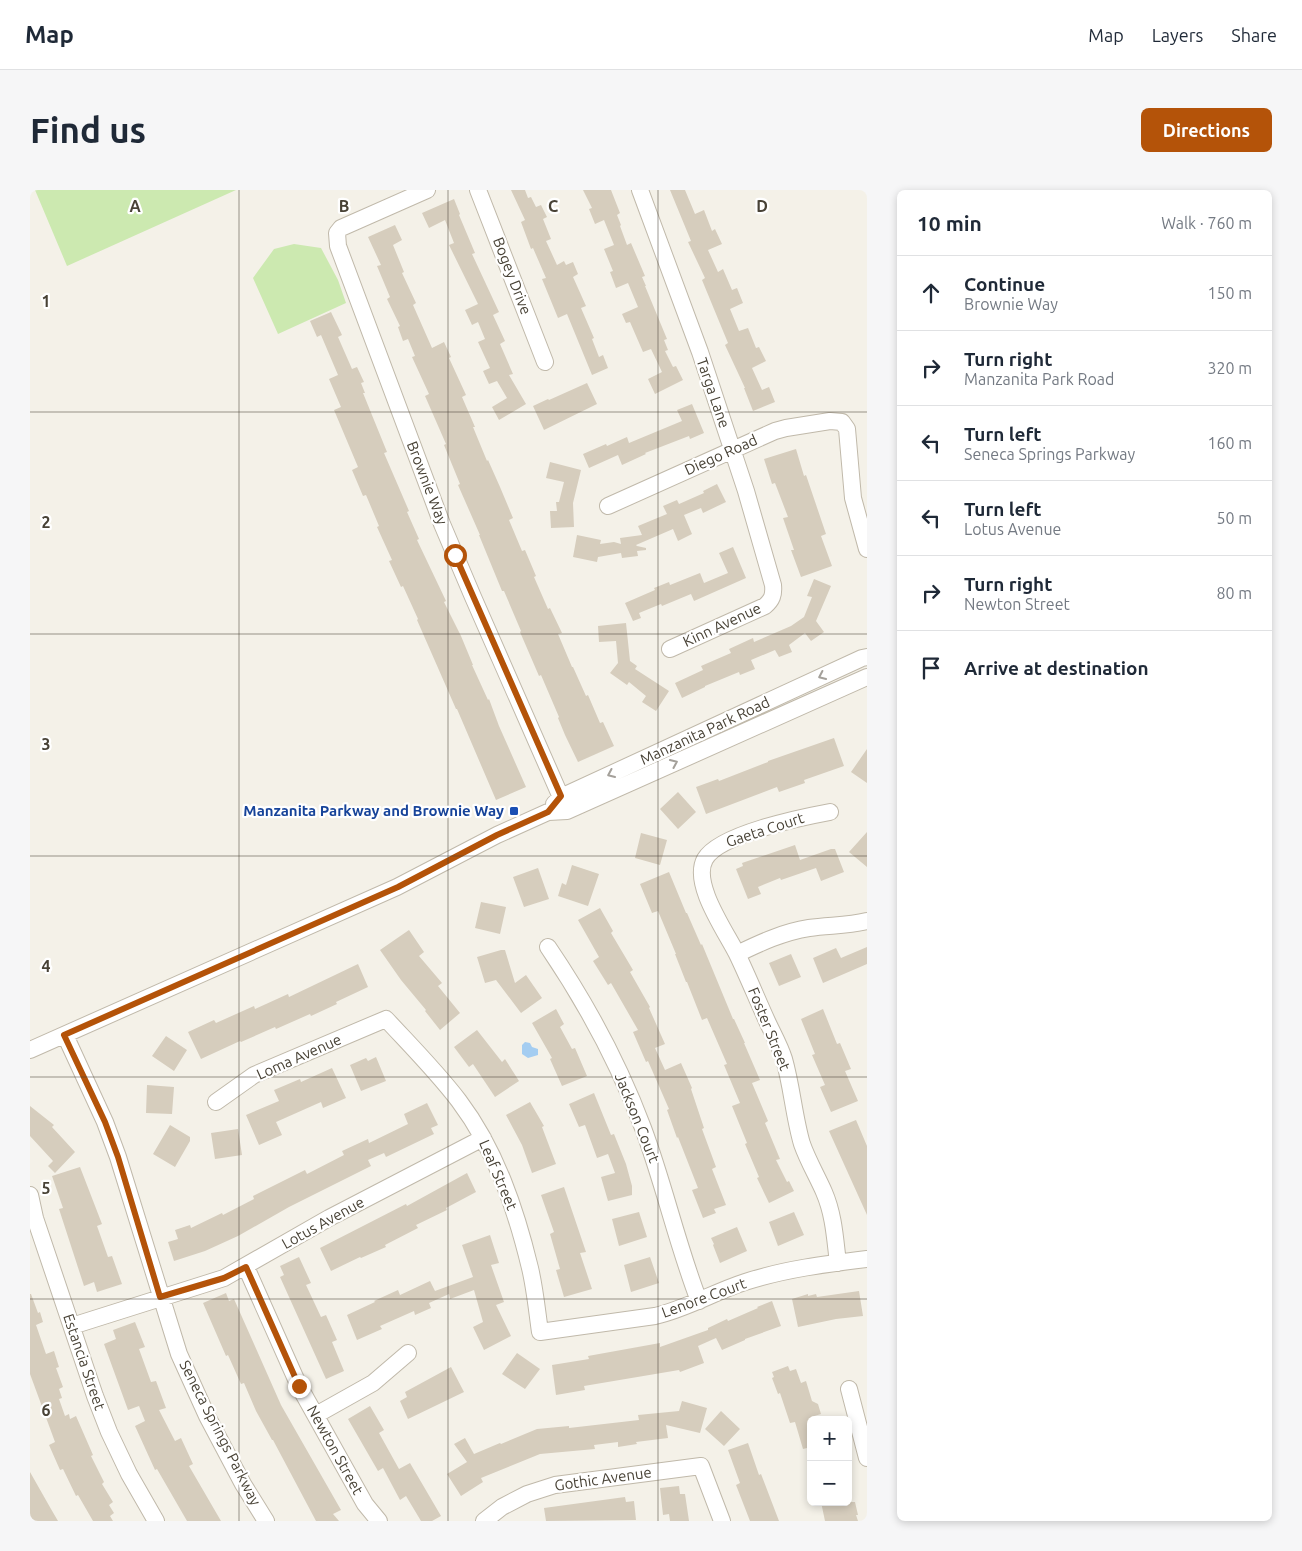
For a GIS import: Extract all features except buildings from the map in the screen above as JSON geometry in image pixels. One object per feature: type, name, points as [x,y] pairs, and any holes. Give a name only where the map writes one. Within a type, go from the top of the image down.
[{"type":"street","name":"Brownie Way","points":[[427,190],[341,228],[337,233],[337,239],[442,524],[472,597],[564,804]]},
{"type":"street","name":"Bogey Drive","points":[[478,190],[522,298],[545,362]]},
{"type":"street","name":"Targa Lane","points":[[640,190],[700,352],[746,490],[773,585],[774,594],[772,599]]},
{"type":"street","name":"Diego Road","points":[[608,506],[775,431],[820,422],[838,421],[846,425],[847,429],[853,498],[867,548]]},
{"type":"street","name":"Kinn Avenue","points":[[670,649],[765,606],[772,599]]},
{"type":"street","name":"Manzanita Park Road","points":[[30,1050],[398,887],[497,835],[548,812],[862,658],[867,658]]},
{"type":"street","name":"Manzanita Park Road","points":[[564,804],[867,677]]},
{"type":"street","name":"Gaeta Court","points":[[705,859],[714,848],[729,840],[780,822],[830,812]]},
{"type":"street","name":"Foster Street","points":[[705,859],[702,873],[704,888],[719,922],[737,954],[783,1056],[802,1144],[830,1209],[838,1263]]},
{"type":"street","points":[[737,954],[791,931],[811,927],[842,926],[867,921]]},
{"type":"street","name":"Jackson Court","points":[[548,947],[596,1027],[621,1076],[660,1178],[682,1254],[699,1300]]},
{"type":"street","name":"Loma Avenue","points":[[216,1102],[254,1075],[386,1019]]},
{"type":"street","name":"Leaf Street","points":[[386,1019],[460,1102],[483,1138],[501,1173],[530,1269],[540,1332]]},
{"type":"street","name":"Seneca Springs Parkway","points":[[64,1035],[105,1122],[179,1354],[207,1416],[266,1521]]},
{"type":"street","name":"Lotus Avenue","points":[[72,1326],[224,1278],[329,1218],[483,1138]]},
{"type":"street","name":"Estancia Street","points":[[30,1195],[35,1218],[95,1396],[109,1432],[129,1474],[156,1521]]},
{"type":"street","name":"Lenore Court","points":[[540,1332],[655,1316],[672,1312],[742,1283],[768,1275],[797,1268],[867,1259]]},
{"type":"street","name":"Newton Street","points":[[246,1267],[299,1386],[365,1504],[379,1521]]},
{"type":"street","points":[[316,1415],[373,1383],[408,1353]]},
{"type":"street","points":[[849,1389],[867,1458]]},
{"type":"street","name":"Gothic Avenue","points":[[484,1521],[502,1507],[527,1494],[555,1485],[701,1466],[722,1521]]},
{"type":"green space","points":[[35,190],[236,190],[67,266]]},
{"type":"green space","points":[[294,244],[321,248],[338,280],[346,303],[278,334],[253,278],[274,249]]},
{"type":"water","points":[[525,1042],[538,1049],[538,1055],[528,1058],[522,1054],[522,1045]]},
{"type":"place","name":"Manzanita Parkway and Brownie Way","points":[[514,811]]},
{"type":"route","points":[[299,1386],[246,1267],[224,1278],[160,1297],[118,1157],[105,1122],[64,1035],[398,887],[497,835],[548,812],[561,796],[455,555]]}]
